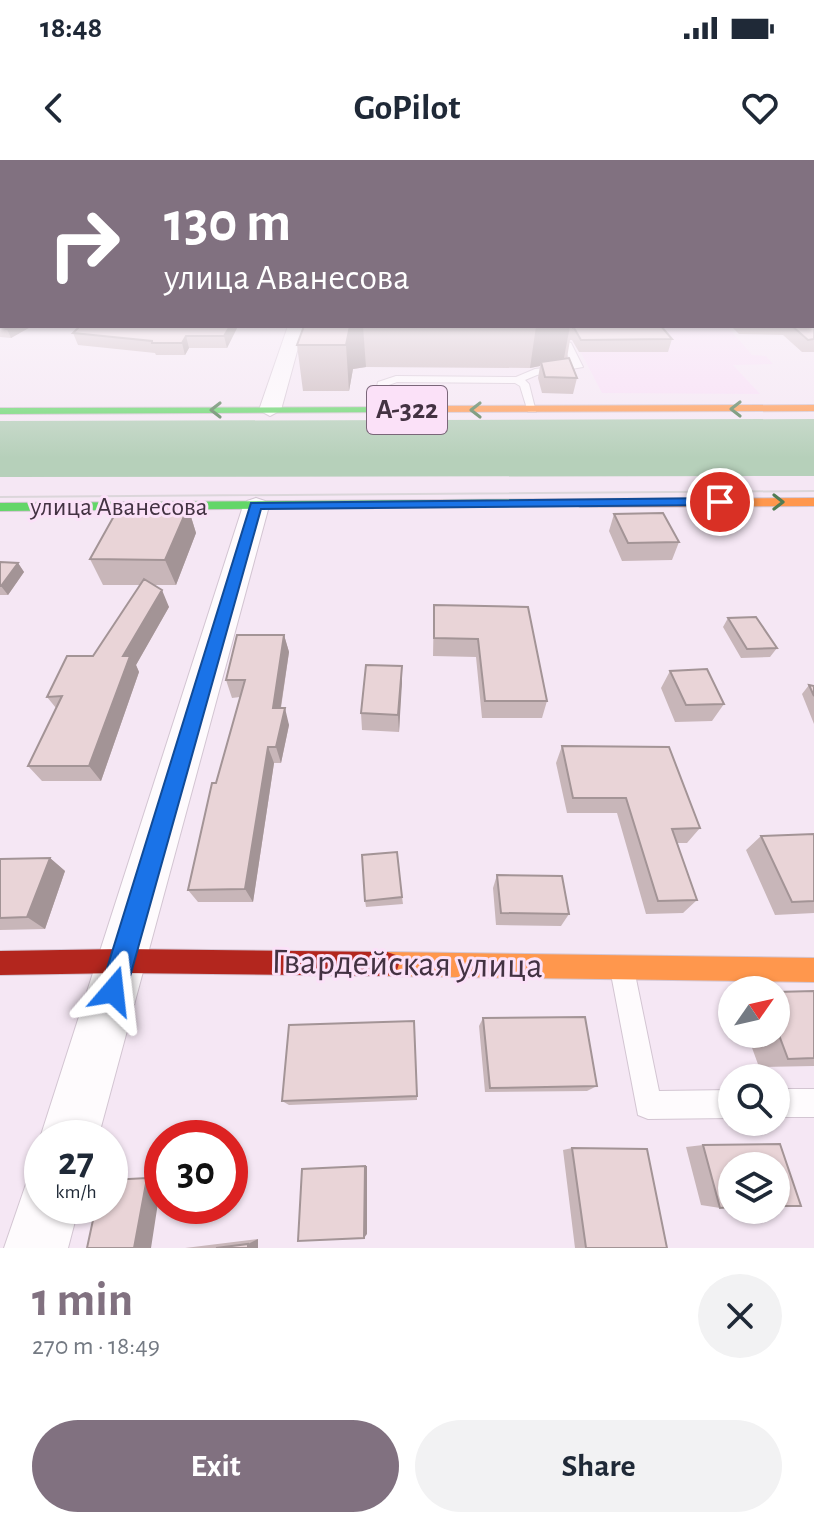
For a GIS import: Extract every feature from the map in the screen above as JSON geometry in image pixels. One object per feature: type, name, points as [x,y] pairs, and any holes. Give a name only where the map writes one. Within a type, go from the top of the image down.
[{"type":"main road","name":"А-322","points":[[0,411],[814,408]]},
{"type":"main road","name":"улица Аванесова","points":[[0,507],[814,502]]},
{"type":"main road","name":"Гвардейская улица","points":[[0,963],[122,961],[814,970]]},
{"type":"street","points":[[270,410],[290,357]]},
{"type":"street","points":[[74,1120],[256,506]]},
{"type":"street","points":[[36,1248],[43,1224]]},
{"type":"lane","points":[[377,410],[381,384],[391,379],[517,380],[535,372],[578,367],[573,357]]},
{"type":"lane","points":[[517,380],[524,384],[532,410]]},
{"type":"lane","points":[[622,967],[648,1105],[718,1104]]},
{"type":"lane","points":[[790,1103],[814,1103]]},
{"type":"shaded area","points":[[583,357],[767,357],[773,364],[733,365],[760,394],[602,393]]},
{"type":"green space","points":[[814,419],[814,476],[0,477],[0,421]]},
{"type":"building","points":[[569,358],[577,378],[545,377],[541,362]]},
{"type":"building","points":[[119,507],[188,507],[165,560],[90,559]]},
{"type":"building","points":[[663,513],[679,542],[628,543],[614,514]]},
{"type":"building","points":[[0,562],[18,563],[1,586],[0,586]]},
{"type":"building","points":[[144,579],[162,590],[123,656],[130,656],[89,766],[28,766],[62,696],[47,697],[67,656],[93,656]]},
{"type":"building","points":[[434,605],[528,607],[547,701],[485,701],[478,639],[434,638]]},
{"type":"building","points":[[756,617],[777,648],[747,649],[728,618]]},
{"type":"building","points":[[237,635],[284,635],[273,708],[285,708],[276,747],[268,747],[245,889],[188,890],[212,783],[216,783],[245,680],[226,680]]},
{"type":"building","points":[[366,665],[402,666],[398,715],[361,713]]},
{"type":"building","points":[[707,669],[724,704],[686,705],[670,671]]},
{"type":"building","points":[[562,746],[669,747],[700,828],[672,829],[697,900],[658,901],[626,798],[573,798]]},
{"type":"building","points":[[814,834],[814,901],[792,902],[761,836]]},
{"type":"building","points":[[397,852],[402,897],[365,901],[362,855]]},
{"type":"building","points":[[50,858],[27,917],[0,918],[0,859]]},
{"type":"building","points":[[497,875],[562,876],[569,914],[501,913]]},
{"type":"building","points":[[814,991],[814,1058],[788,1059],[784,1048],[790,1048],[790,992]]},
{"type":"building","points":[[585,1017],[597,1086],[490,1088],[483,1018]]},
{"type":"building","points":[[414,1021],[417,1096],[282,1101],[289,1025]]},
{"type":"building","points":[[780,1144],[783,1152],[718,1152],[718,1201],[703,1145]]},
{"type":"building","points":[[572,1148],[647,1149],[667,1248],[586,1248]]},
{"type":"building","points":[[365,1166],[364,1238],[298,1241],[302,1169]]},
{"type":"building","points":[[790,1174],[801,1206],[790,1206]]},
{"type":"building","points":[[144,1178],[134,1248],[87,1248],[92,1224],[128,1224],[128,1179]]},
{"type":"building","points":[[248,1244],[248,1248],[216,1248]]},
{"type":"tram line","points":[[0,497],[814,491]]},
{"type":"traffic: fast","points":[[0,411],[409,409]]},
{"type":"traffic: fast","points":[[0,507],[580,503]]},
{"type":"traffic: slow","points":[[409,409],[814,408]]},
{"type":"traffic: slow","points":[[580,503],[814,502]]},
{"type":"traffic: slow","points":[[387,964],[814,970]]},
{"type":"traffic: jam","points":[[0,963],[387,964]]},
{"type":"route","points":[[113,991],[256,506],[720,502]]}]
